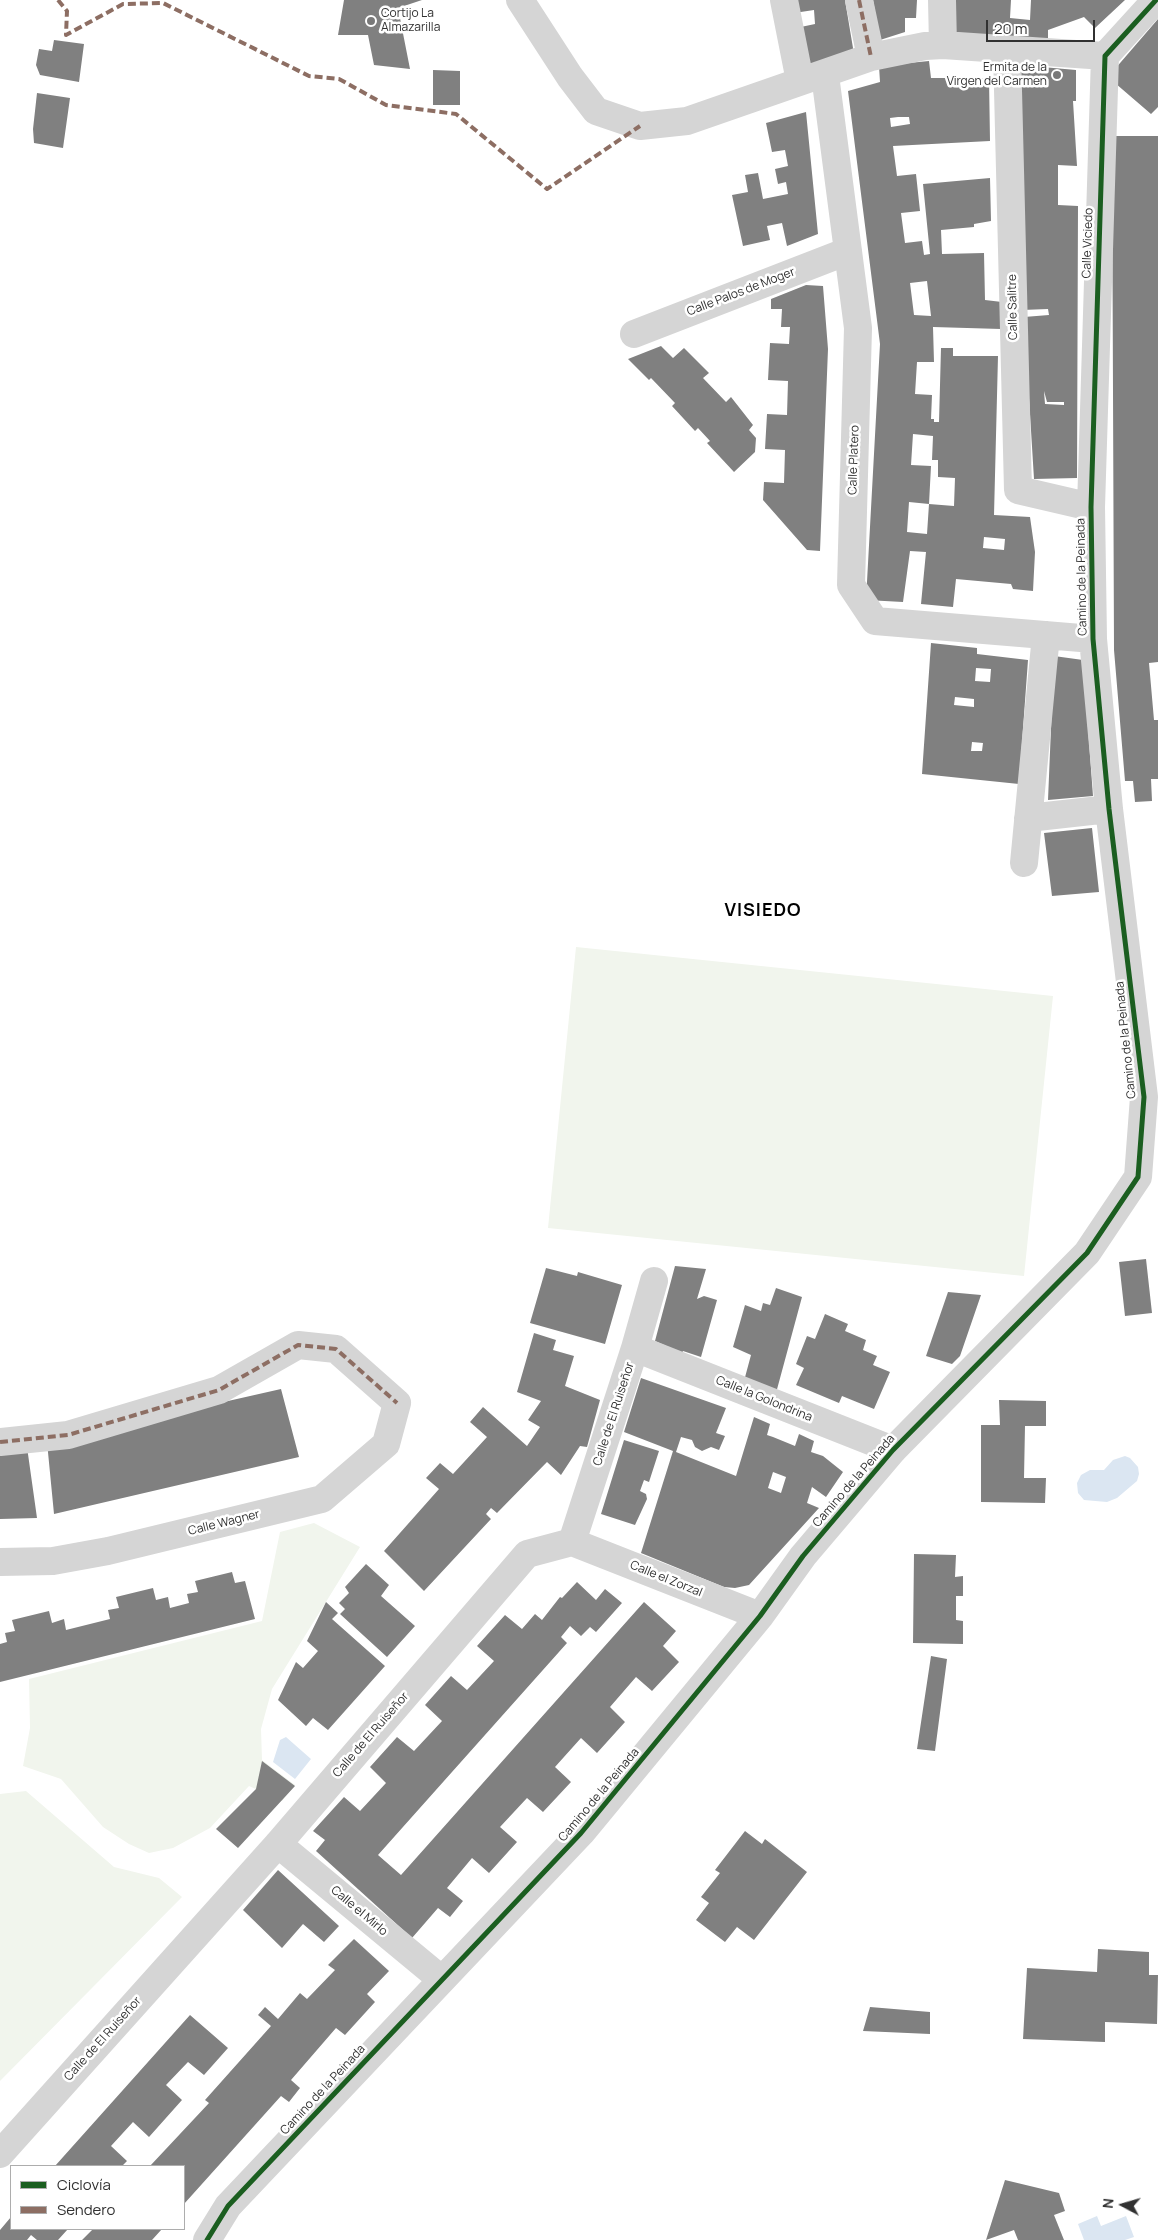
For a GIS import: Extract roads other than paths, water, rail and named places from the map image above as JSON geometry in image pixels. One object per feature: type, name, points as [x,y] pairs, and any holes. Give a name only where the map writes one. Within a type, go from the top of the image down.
[{"type":"street","points":[[520,0],[570,77],[596,111],[640,126],[687,120],[871,57],[925,46],[943,45],[1105,56],[1156,0]]},
{"type":"street","points":[[784,0],[812,78]]},
{"type":"street","points":[[859,0],[871,57]]},
{"type":"street","points":[[942,0],[943,45]]},
{"type":"street","name":"Calle Salitre","points":[[1007,50],[1018,490],[1091,507]]},
{"type":"street","name":"Calle Viciedo","points":[[1091,507],[1105,56]]},
{"type":"street","name":"Calle Platero","points":[[812,78],[848,251],[858,328],[851,585],[876,621],[1093,639]]},
{"type":"street","name":"Calle Palos de Moger","points":[[634,334],[848,251]]},
{"type":"street","name":"Camino de la Peinada","points":[[207,2240],[228,2206],[581,1833],[760,1616],[803,1556],[893,1450],[1087,1253],[1148,1172],[1144,1097],[1109,809],[1093,639],[1091,507]]},
{"type":"street","points":[[1024,863],[1046,635]]},
{"type":"street","points":[[1028,818],[1109,809]]},
{"type":"street","name":"Calle de El Ruiseñor","points":[[0,2154],[278,1844],[527,1554],[572,1542],[635,1348],[654,1281]]},
{"type":"street","name":"Calle Wagner","points":[[0,1442],[68,1435],[220,1390],[298,1345],[336,1349],[397,1403],[386,1444],[322,1499],[99,1552],[53,1561],[0,1562]]},
{"type":"street","name":"Calle la Golondrina","points":[[635,1348],[893,1450]]},
{"type":"street","name":"Calle el Zorzal","points":[[572,1542],[760,1616]]},
{"type":"street","name":"Calle el Mirlo","points":[[278,1844],[441,1979]]},
{"type":"place","name":"Cortijo La Almazarilla","points":[[371,21]]},
{"type":"place","name":"Ermita de la Virgen del Carmen","points":[[1057,75]]},
{"type":"district","name":"VISIEDO","points":[[763,911]]}]
